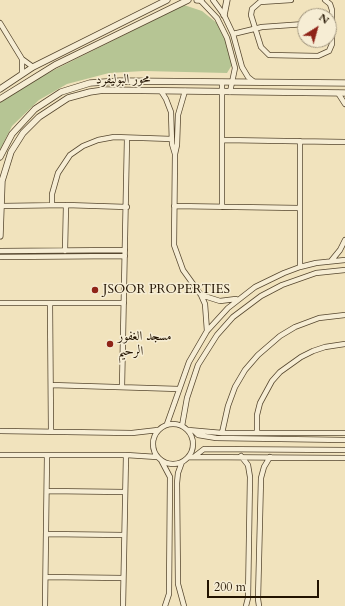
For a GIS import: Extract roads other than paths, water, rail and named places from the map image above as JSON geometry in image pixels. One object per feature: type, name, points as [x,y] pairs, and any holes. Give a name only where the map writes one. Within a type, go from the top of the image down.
[{"type":"street","points":[[154,6],[159,0]]},
{"type":"street","points":[[0,89],[33,67],[167,0]]},
{"type":"street","points":[[0,99],[55,65],[188,0]]},
{"type":"street","points":[[197,0],[201,0],[221,24],[234,61],[235,71],[230,82],[230,92]]},
{"type":"street","points":[[213,0],[224,15],[233,34],[240,59],[247,76],[253,82]]},
{"type":"street","points":[[224,15],[227,0]]},
{"type":"street","points":[[291,0],[256,4],[251,13],[254,28],[262,50],[267,54],[318,56],[327,53],[331,48]]},
{"type":"street","points":[[325,0],[332,8]]},
{"type":"street","points":[[0,23],[22,59],[33,67]]},
{"type":"street","points":[[233,34],[254,28],[297,25]]},
{"type":"street","points":[[22,59],[22,74]]},
{"type":"street","points":[[234,61],[240,59]]},
{"type":"street","name":"محور البوليفرد","points":[[0,157],[12,134],[35,109],[61,92],[75,86],[90,83],[120,81],[345,83]]},
{"type":"street","points":[[222,82],[224,140],[222,207]]},
{"type":"street","points":[[161,91],[171,112],[174,154]]},
{"type":"street","points":[[185,91],[179,108],[174,154],[174,232],[178,258],[183,270],[201,295],[207,313],[207,331]]},
{"type":"street","name":"محور البوليفرد","points":[[0,236],[2,181],[11,152],[28,128],[50,108],[68,98],[90,92],[185,91],[345,93]]},
{"type":"street","points":[[338,93],[345,104]]},
{"type":"street","points":[[52,205],[52,194],[58,173],[70,155],[83,146],[98,140],[127,138],[172,139]]},
{"type":"street","points":[[122,387],[127,207],[127,138]]},
{"type":"street","points":[[224,140],[345,142]]},
{"type":"street","points":[[300,141],[300,267]]},
{"type":"street","points":[[1,206],[66,205],[127,207]]},
{"type":"street","points":[[65,251],[66,205]]},
{"type":"street","points":[[174,206],[300,208]]},
{"type":"street","points":[[331,261],[340,250],[345,240]]},
{"type":"street","points":[[0,251],[126,250]]},
{"type":"street","points":[[0,257],[125,256]]},
{"type":"street","points":[[0,431],[132,433],[158,430],[167,424],[173,411],[189,362],[207,331],[224,311],[239,298],[269,280],[300,267],[345,260]]},
{"type":"street","points":[[182,426],[186,398],[198,365],[217,335],[233,317],[256,299],[282,285],[316,274],[345,270]]},
{"type":"street","points":[[201,295],[220,301],[239,298]]},
{"type":"street","points":[[0,303],[124,303]]},
{"type":"street","points":[[50,303],[51,432]]},
{"type":"street","points":[[222,433],[228,406],[235,387],[245,370],[258,354],[280,336],[299,325],[319,318],[345,315]]},
{"type":"street","points":[[257,432],[257,415],[260,403],[265,392],[280,372],[301,356],[325,346],[345,344]]},
{"type":"street","points":[[51,385],[179,389]]},
{"type":"street","points":[[167,424],[182,426],[188,430],[194,431],[222,433],[257,432],[345,434]]},
{"type":"street","points":[[158,430],[152,442],[153,450],[170,477],[169,594],[165,606]]},
{"type":"street","points":[[188,430],[192,437],[193,445],[189,457]]},
{"type":"street","points":[[194,431],[198,435],[216,438],[345,440]]},
{"type":"street","points":[[195,456],[204,449],[345,450]]},
{"type":"street","points":[[0,455],[126,455],[159,459],[172,465],[182,462],[189,457],[195,456],[345,458]]},
{"type":"street","points":[[45,606],[47,455]]},
{"type":"street","points":[[122,606],[126,455]]},
{"type":"street","points":[[241,456],[248,465],[250,477],[248,598],[246,606]]},
{"type":"street","points":[[259,606],[261,478],[264,467],[270,457]]},
{"type":"street","points":[[182,462],[178,473],[177,483],[178,576],[179,593],[184,606]]},
{"type":"street","points":[[47,491],[125,492]]},
{"type":"street","points":[[47,534],[124,535]]},
{"type":"street","points":[[46,577],[123,578]]},
{"type":"place","name":"JSOOR PROPERTIES","points":[[95,290]]},
{"type":"place","name":"مسجد الغفور الرحيم","points":[[110,344]]}]
